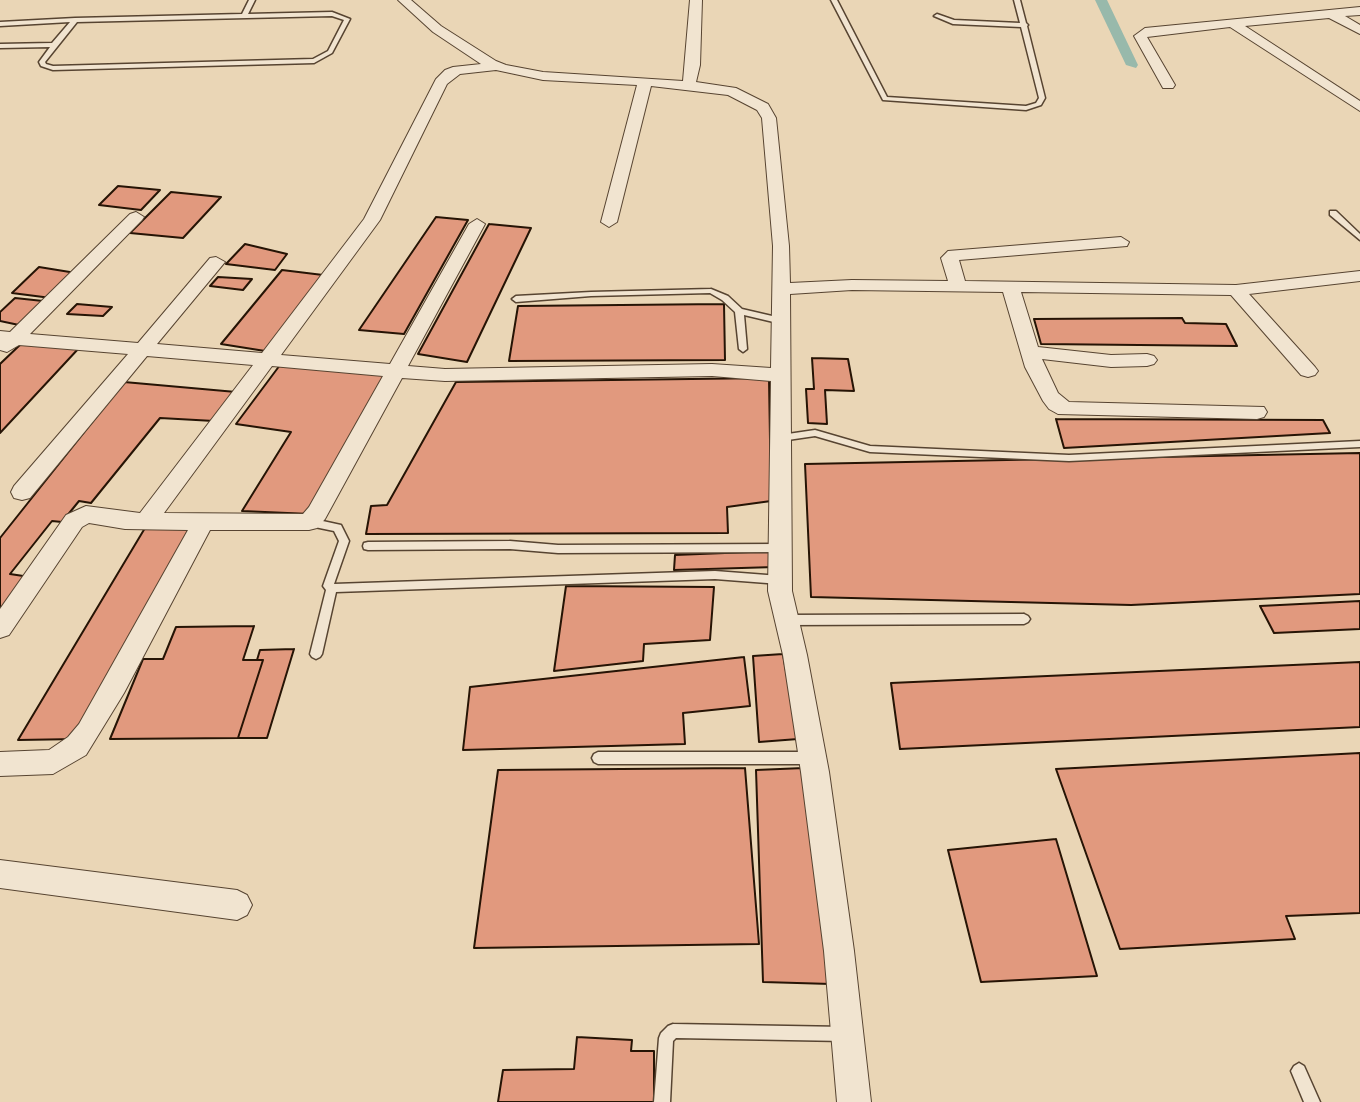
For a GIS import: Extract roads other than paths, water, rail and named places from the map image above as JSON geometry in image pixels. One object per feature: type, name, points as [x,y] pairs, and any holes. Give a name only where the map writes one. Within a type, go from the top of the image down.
[{"type":"street","points":[[404,0],[437,29],[497,66]]},
{"type":"street","points":[[689,85],[693,65],[696,0]]},
{"type":"street","points":[[1168,85],[1140,36],[1142,34],[1360,11]]},
{"type":"street","points":[[1330,13],[1360,30]]},
{"type":"street","points":[[1232,23],[1360,107]]},
{"type":"street","points":[[147,520],[372,220],[442,82],[450,73],[497,66],[543,75],[689,85],[731,91],[762,107],[769,118],[780,233],[780,580],[813,758],[838,937],[854,1102]]},
{"type":"street","points":[[609,222],[645,82]]},
{"type":"street","points":[[0,353],[7,338],[136,217]]},
{"type":"street","points":[[0,628],[74,521],[86,514],[125,521],[309,522],[317,513],[477,224]]},
{"type":"street","points":[[958,286],[950,258],[954,256],[1121,242]]},
{"type":"street","points":[[22,492],[216,262]]},
{"type":"street","points":[[782,289],[852,285],[1244,290],[1360,276]]},
{"type":"street","points":[[1010,287],[1030,352],[1050,396],[1056,404],[1065,409],[1257,412]]},
{"type":"street","points":[[1244,290],[1308,371]]},
{"type":"street","points":[[7,338],[396,371],[475,375],[712,370],[782,374]]},
{"type":"street","points":[[1030,352],[1111,360],[1147,360]]},
{"type":"street","points":[[1,766],[53,762],[77,746],[88,732],[204,520]]},
{"type":"street","points":[[0,874],[237,905]]},
{"type":"lane","points":[[244,16],[252,0]]},
{"type":"lane","points":[[834,0],[885,99],[1026,107],[1040,104],[1042,98],[1017,0]]},
{"type":"lane","points":[[0,24],[75,20],[332,14],[347,19],[330,52],[314,61],[53,68],[43,65],[42,62],[54,45],[75,20]]},
{"type":"lane","points":[[937,16],[953,22],[1025,25]]},
{"type":"lane","points":[[0,46],[54,45]]},
{"type":"lane","points":[[1333,213],[1360,238]]},
{"type":"lane","points":[[516,299],[591,293],[711,291],[725,298],[739,311],[782,321]]},
{"type":"lane","points":[[739,311],[743,349]]},
{"type":"lane","points":[[780,438],[816,433],[870,449],[1069,458],[1360,444]]},
{"type":"lane","points":[[309,522],[337,528],[344,541],[328,586],[332,588],[715,575],[780,580]]},
{"type":"lane","points":[[368,546],[779,548]]},
{"type":"lane","points":[[316,654],[332,588]]},
{"type":"lane","points":[[787,620],[1024,619]]},
{"type":"lane","points":[[598,758],[813,758]]},
{"type":"lane","points":[[662,1102],[666,1038],[673,1031],[848,1034]]},
{"type":"lane","points":[[1299,1072],[1312,1102]]},
{"type":"waterway","points":[[1101,0],[1132,65]]}]
